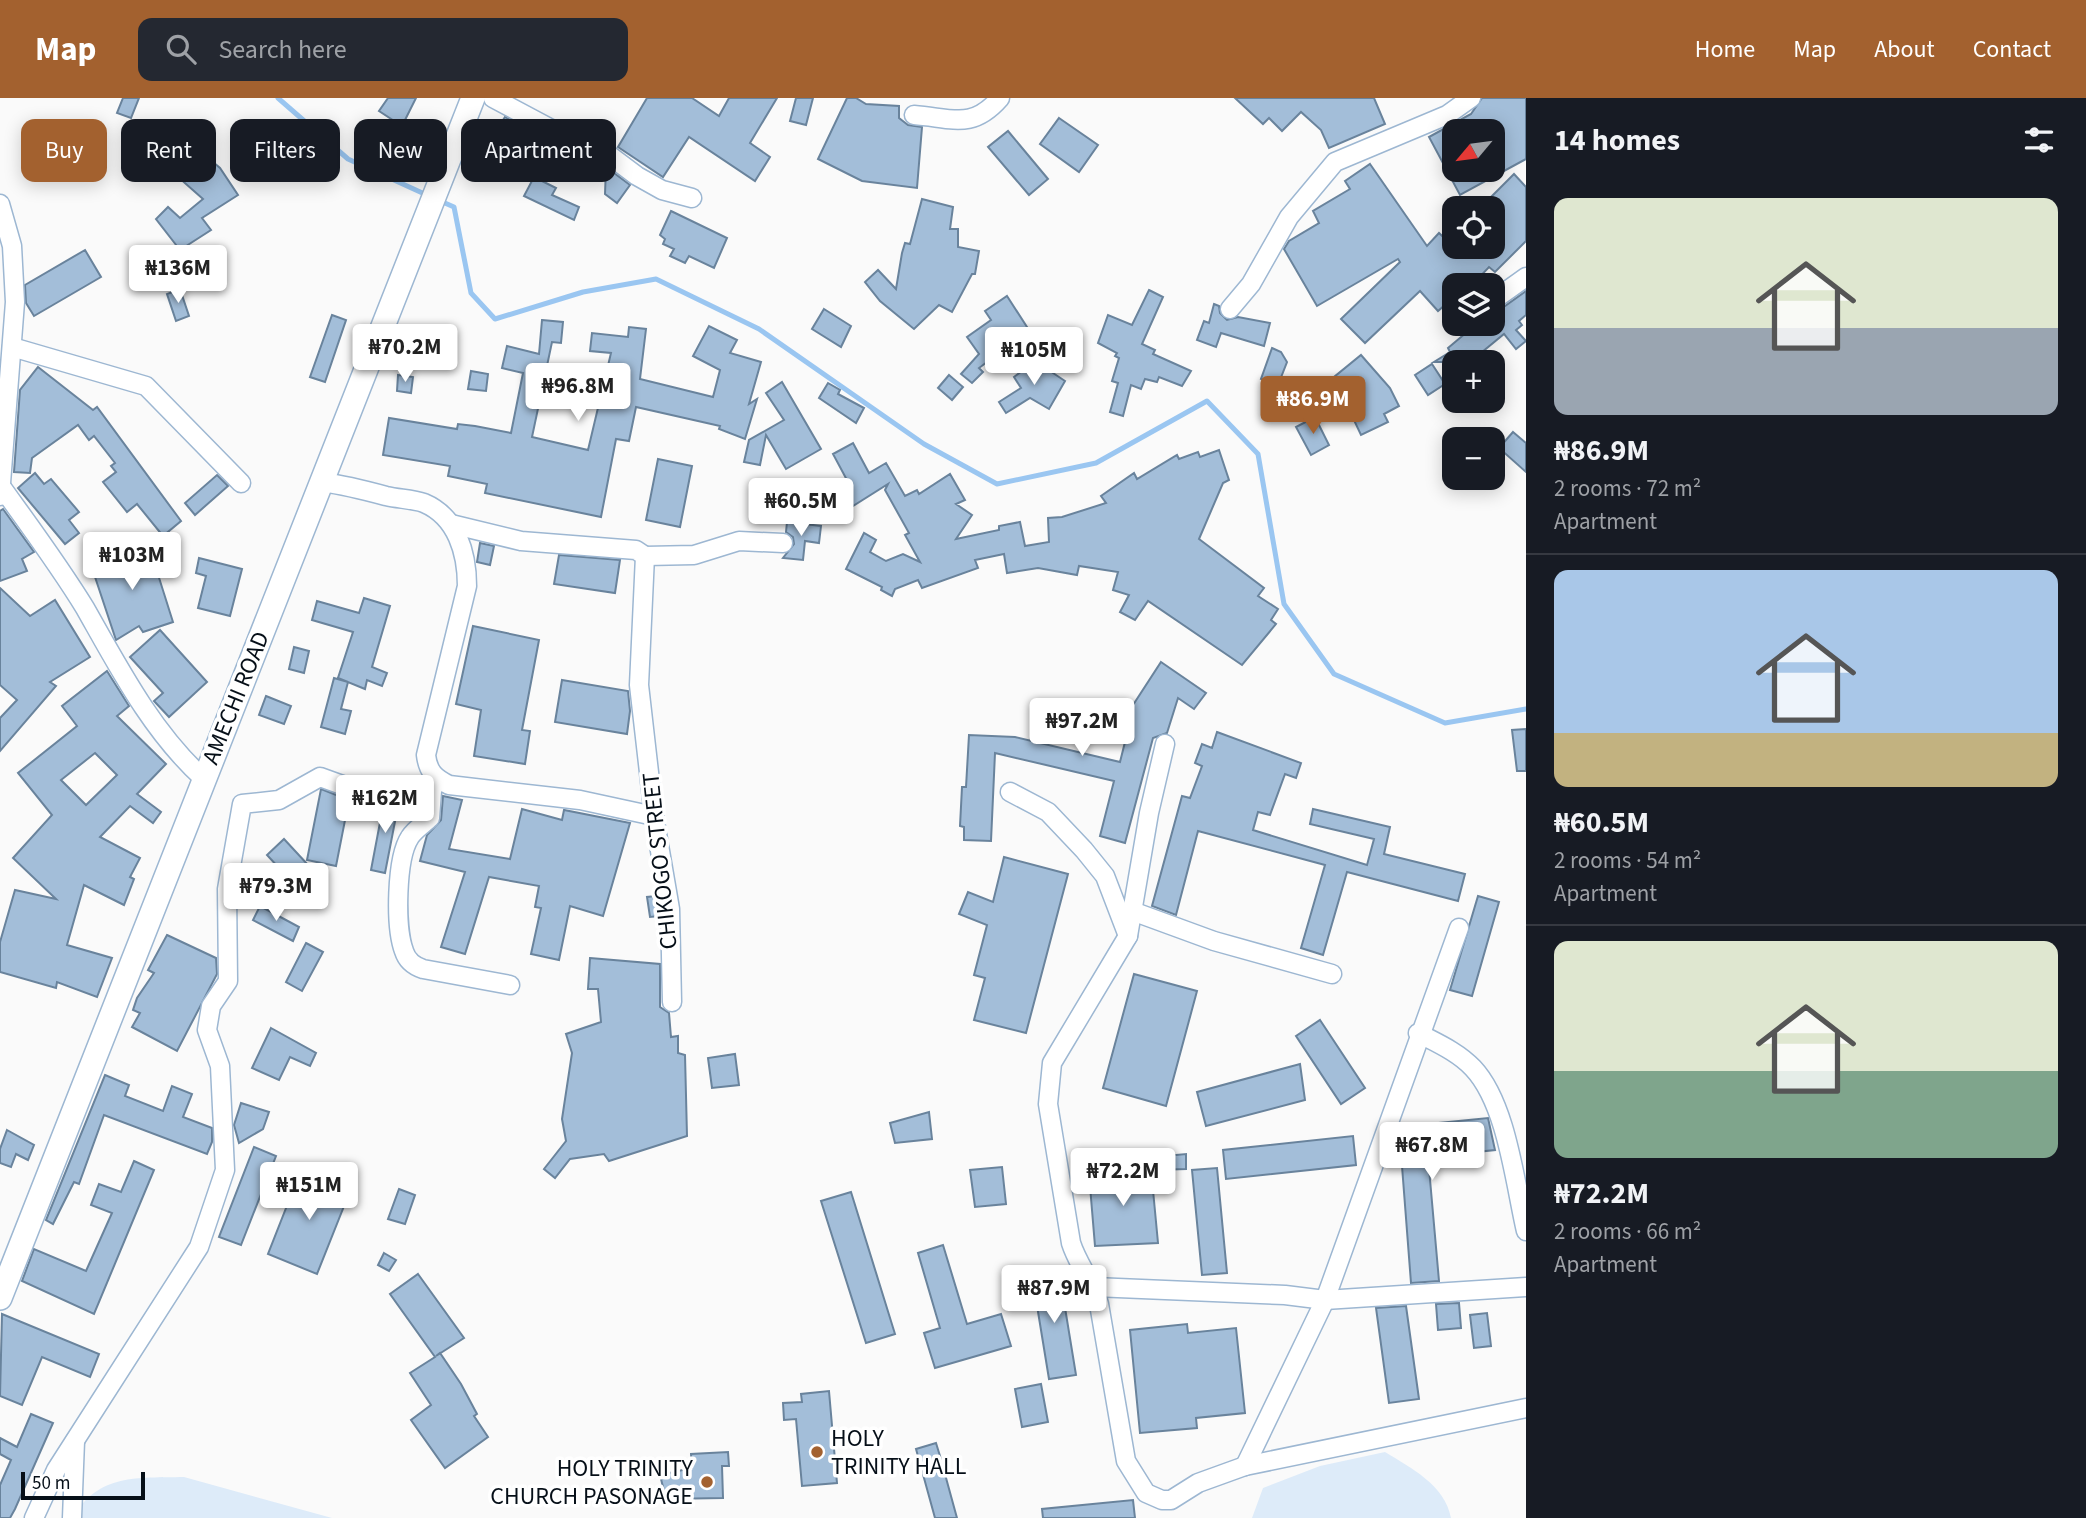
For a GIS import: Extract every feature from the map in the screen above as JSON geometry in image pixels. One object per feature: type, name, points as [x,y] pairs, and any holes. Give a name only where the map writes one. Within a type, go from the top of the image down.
[{"type":"main road","name":"AMECHI ROAD","points":[[0,1298],[473,98]]},
{"type":"street","points":[[493,98],[555,131],[593,143],[637,176],[662,190],[692,198]]},
{"type":"street","points":[[914,115],[974,120],[986,114],[1000,98]]},
{"type":"street","points":[[1230,309],[1251,284],[1283,225],[1326,169],[1335,162],[1447,115],[1471,98]]},
{"type":"street","points":[[0,204],[12,246],[14,270],[12,347],[1,492],[84,608],[116,668],[181,758],[204,779]]},
{"type":"street","points":[[1505,292],[1526,277]]},
{"type":"street","points":[[12,347],[146,386],[241,483]]},
{"type":"street","points":[[322,482],[416,501],[436,510],[451,524],[463,549],[467,586],[426,755],[427,765],[436,778],[449,785],[580,800],[654,816]]},
{"type":"street","points":[[451,524],[512,540],[636,550],[645,556],[694,555],[739,541],[783,543]]},
{"type":"street","name":"CHIKOGO STREET","points":[[645,556],[639,685],[654,816],[670,909],[672,1002]]},
{"type":"street","points":[[1165,744],[1149,813],[1128,936],[1052,1063],[1048,1093],[1071,1243],[1075,1257],[1094,1287],[1126,1461],[1146,1493],[1173,1509],[1198,1483],[1245,1466],[1526,1408]]},
{"type":"street","points":[[34,1518],[57,1470],[199,1247],[225,1170],[220,1066],[207,1030],[211,1006],[228,981],[227,889],[242,804],[279,800],[320,777],[356,790]]},
{"type":"street","points":[[436,778],[430,818],[411,835],[401,862],[400,926],[404,953],[415,966],[423,969],[510,985]]},
{"type":"street","points":[[1010,792],[1048,812],[1084,850],[1105,876],[1128,936]]},
{"type":"street","points":[[1132,911],[1214,941],[1332,974]]},
{"type":"street","points":[[1245,1466],[1325,1300],[1418,1033],[1459,928]]},
{"type":"street","points":[[1418,1033],[1457,1054],[1474,1068],[1489,1089],[1497,1110],[1526,1231]]},
{"type":"street","points":[[1094,1287],[1285,1295],[1325,1300],[1526,1287]]},
{"type":"street","points":[[72,1518],[75,1441]]},
{"type":"shaded area","points":[[1385,1452],[1416,1471],[1434,1487],[1448,1506],[1451,1518],[1252,1518],[1263,1488],[1320,1466]]},
{"type":"shaded area","points":[[184,1477],[332,1518],[73,1518],[83,1503],[107,1486],[135,1479]]},
{"type":"building","points":[[123,98],[139,98],[131,118],[117,113]]},
{"type":"building","points":[[388,98],[416,98],[406,119],[391,119],[379,111]]},
{"type":"building","points":[[647,98],[692,98],[719,116],[729,98],[777,98],[750,143],[770,157],[755,181],[689,137],[663,177],[618,147]]},
{"type":"building","points":[[796,98],[813,98],[806,125],[790,121]]},
{"type":"building","points":[[847,98],[856,98],[866,104],[899,106],[899,118],[908,125],[922,127],[917,188],[862,181],[818,159]]},
{"type":"building","points":[[1235,98],[1374,98],[1385,124],[1329,148],[1321,130],[1301,112],[1282,131],[1269,118],[1263,124]]},
{"type":"building","points":[[1482,98],[1526,98],[1526,159],[1505,170],[1505,119],[1462,119],[1471,114]]},
{"type":"building","points":[[1059,118],[1098,145],[1079,172],[1040,144]]},
{"type":"building","points":[[1442,130],[1442,161],[1429,137]]},
{"type":"building","points":[[1008,131],[1048,179],[1029,195],[988,147]]},
{"type":"building","points":[[1370,164],[1427,246],[1439,233],[1442,236],[1442,259],[1505,259],[1505,196],[1492,196],[1514,174],[1526,187],[1526,241],[1495,272],[1489,267],[1483,273],[1442,273],[1442,308],[1438,311],[1420,291],[1365,343],[1341,319],[1400,262],[1398,259],[1317,306],[1284,249],[1289,241],[1319,223],[1313,211],[1350,189],[1345,181]]},
{"type":"building","points":[[216,165],[238,195],[202,218],[211,230],[180,250],[156,219],[168,207],[180,218],[203,199],[184,182],[216,182]]},
{"type":"building","points":[[616,174],[630,185],[617,203],[605,194],[605,182],[616,182]]},
{"type":"building","points":[[531,182],[544,182],[556,188],[552,195],[579,207],[574,220],[524,196]]},
{"type":"building","points":[[1453,182],[1484,182],[1460,195]]},
{"type":"building","points":[[922,199],[953,207],[950,229],[958,229],[958,247],[979,251],[975,274],[972,274],[952,312],[939,305],[914,329],[880,301],[865,282],[878,270],[896,289],[902,253],[905,243],[910,244]]},
{"type":"building","points":[[671,211],[727,238],[714,268],[689,256],[685,263],[670,256],[674,249],[663,244],[665,239],[660,235]]},
{"type":"building","points":[[85,250],[101,277],[34,316],[26,303],[25,285]]},
{"type":"building","points":[[180,289],[189,316],[176,321],[167,294]]},
{"type":"building","points":[[1149,290],[1163,297],[1142,344],[1155,350],[1153,354],[1191,371],[1182,386],[1159,377],[1157,382],[1145,379],[1141,389],[1131,385],[1123,416],[1110,412],[1118,383],[1112,381],[1119,358],[1115,356],[1117,353],[1098,343],[1108,315],[1132,325]]},
{"type":"building","points":[[1526,291],[1526,315],[1519,321],[1522,325],[1516,330],[1526,341],[1516,349],[1505,335],[1505,306]]},
{"type":"building","points":[[1007,296],[1036,341],[1018,354],[1011,344],[979,368],[983,372],[972,383],[961,374],[979,354],[967,337],[991,320],[985,311]]},
{"type":"building","points":[[1214,304],[1219,306],[1220,313],[1227,320],[1238,317],[1270,323],[1264,346],[1221,333],[1216,347],[1197,340],[1204,321],[1209,323]]},
{"type":"building","points":[[824,309],[851,326],[841,347],[812,329]]},
{"type":"building","points":[[332,315],[346,320],[325,382],[310,377]]},
{"type":"building","points":[[542,320],[563,322],[561,343],[552,342],[532,437],[588,450],[611,353],[590,351],[592,333],[628,337],[629,327],[646,329],[640,379],[713,397],[720,370],[693,356],[709,326],[737,340],[730,353],[761,362],[749,404],[757,399],[745,439],[719,429],[720,426],[636,407],[629,441],[616,439],[601,517],[485,493],[487,484],[448,476],[450,466],[383,455],[389,418],[457,429],[458,424],[511,433],[523,373],[502,368],[507,346],[539,354]]},
{"type":"building","points":[[1462,336],[1502,336],[1485,350],[1448,348]]},
{"type":"building","points":[[1272,348],[1281,352],[1287,362],[1278,385],[1261,379]]},
{"type":"building","points":[[1361,355],[1390,388],[1399,406],[1384,414],[1388,422],[1361,435],[1345,401],[1339,406],[1323,386]]},
{"type":"building","points":[[1035,361],[1065,381],[1049,409],[1030,398],[1006,413],[999,402],[1021,388],[1014,377]]},
{"type":"building","points":[[1432,364],[1442,379],[1442,386],[1428,395],[1415,375]]},
{"type":"building","points":[[38,367],[93,410],[97,407],[181,521],[163,536],[137,504],[127,512],[103,482],[116,472],[111,466],[115,463],[94,436],[89,440],[78,425],[32,458],[30,473],[14,472],[20,390]]},
{"type":"building","points":[[471,371],[488,374],[486,391],[468,389]]},
{"type":"building","points":[[398,375],[413,377],[411,393],[397,391]]},
{"type":"building","points":[[949,375],[963,387],[952,400],[938,388]]},
{"type":"building","points":[[782,382],[821,449],[786,469],[766,435],[760,465],[744,462],[749,440],[784,420],[766,393]]},
{"type":"building","points":[[828,383],[840,390],[838,394],[864,408],[856,423],[819,398]]},
{"type":"building","points":[[1315,417],[1329,445],[1311,455],[1296,427]]},
{"type":"building","points":[[1513,432],[1526,443],[1526,472],[1505,453],[1505,441]]},
{"type":"building","points":[[853,443],[869,473],[886,463],[905,496],[917,490],[919,494],[950,474],[965,500],[956,504],[972,515],[956,539],[999,530],[999,526],[1020,522],[1025,546],[1049,542],[1048,518],[1062,517],[1106,503],[1101,496],[1134,473],[1137,479],[1177,455],[1179,459],[1198,452],[1200,457],[1219,450],[1229,480],[1223,483],[1199,539],[1264,588],[1258,596],[1278,609],[1271,620],[1276,624],[1242,665],[1148,601],[1135,620],[1120,612],[1129,595],[1113,590],[1118,572],[1079,566],[1077,575],[1038,568],[1007,573],[1004,554],[975,560],[978,568],[922,588],[918,580],[895,589],[892,596],[881,590],[882,587],[846,569],[864,533],[876,540],[870,552],[886,561],[903,554],[920,562],[905,535],[909,533],[885,490],[888,484],[853,506],[847,506],[837,489],[848,482],[833,454]]},
{"type":"building","points":[[658,459],[692,466],[680,527],[646,520]]},
{"type":"building","points":[[35,473],[44,484],[51,479],[79,512],[69,520],[79,533],[65,544],[18,488]]},
{"type":"building","points":[[217,475],[228,486],[195,515],[185,503]]},
{"type":"building","points":[[3,509],[34,552],[22,559],[27,571],[0,581],[0,511]]},
{"type":"building","points":[[787,522],[821,526],[819,543],[805,541],[803,560],[783,558],[794,544],[793,537],[786,532]]},
{"type":"building","points":[[480,543],[494,546],[490,565],[477,562]]},
{"type":"building","points":[[149,546],[173,622],[143,632],[139,626],[116,640],[91,565]]},
{"type":"building","points":[[559,555],[620,560],[615,593],[554,584]]},
{"type":"building","points":[[199,558],[242,569],[230,616],[198,608],[206,576],[196,573]]},
{"type":"building","points":[[0,588],[30,616],[55,600],[90,657],[50,682],[56,686],[0,751],[0,718],[17,700],[0,685]]},
{"type":"building","points":[[364,598],[390,606],[372,667],[387,673],[382,686],[367,680],[365,689],[338,678],[353,632],[312,620],[317,601],[359,613]]},
{"type":"building","points":[[473,626],[539,640],[522,730],[530,731],[525,764],[474,756],[481,710],[456,704]]},
{"type":"building","points":[[160,630],[207,682],[169,717],[154,701],[163,693],[130,657]]},
{"type":"building","points":[[294,647],[309,651],[304,673],[289,669]]},
{"type":"building","points":[[1161,662],[1206,693],[1194,709],[1178,698],[1167,733],[1153,738],[1125,843],[1100,836],[1114,781],[995,753],[991,841],[964,840],[964,827],[960,826],[962,787],[966,787],[969,735],[1015,737],[1120,762],[1128,730],[1120,727],[1128,703],[1133,705]]},
{"type":"building","points":[[107,671],[129,706],[117,716],[166,764],[137,794],[161,812],[153,823],[130,806],[100,837],[140,858],[130,877],[134,879],[124,905],[84,885],[67,945],[112,958],[97,997],[57,982],[56,988],[0,972],[0,942],[15,890],[56,899],[13,858],[52,815],[18,773],[77,726],[62,706]],"holes":[[[95,753],[117,775],[86,805],[61,780]]]},
{"type":"building","points":[[334,678],[348,682],[341,709],[351,711],[345,734],[321,727]]},
{"type":"building","points":[[562,680],[628,691],[630,711],[627,734],[555,722]]},
{"type":"building","points":[[266,696],[291,706],[284,724],[259,715]]},
{"type":"building","points":[[1526,729],[1526,771],[1517,771],[1512,730]]},
{"type":"building","points":[[1217,732],[1301,763],[1296,778],[1285,774],[1270,815],[1258,812],[1253,830],[1367,865],[1374,839],[1310,824],[1313,809],[1390,827],[1384,854],[1465,874],[1458,901],[1347,872],[1323,955],[1301,948],[1325,865],[1198,831],[1176,915],[1152,906],[1182,796],[1190,798],[1202,766],[1195,763],[1202,744],[1212,748]]},
{"type":"building","points":[[321,789],[349,800],[336,866],[307,860]]},
{"type":"building","points":[[385,796],[399,801],[385,873],[371,870]]},
{"type":"building","points":[[443,796],[462,800],[449,849],[510,859],[522,809],[562,820],[564,810],[630,823],[603,916],[570,906],[559,960],[531,954],[541,908],[535,907],[539,886],[489,877],[465,954],[441,947],[465,872],[420,861],[427,835],[441,820]]},
{"type":"building","points":[[407,802],[420,804],[419,813],[404,813]]},
{"type":"building","points":[[284,839],[309,866],[292,882],[267,855]]},
{"type":"building","points":[[1004,857],[1068,874],[1026,1033],[974,1020],[985,978],[974,975],[987,925],[959,914],[968,892],[993,902]]},
{"type":"building","points":[[656,896],[659,916],[650,917],[647,897]]},
{"type":"building","points":[[1478,896],[1499,902],[1472,996],[1450,990]]},
{"type":"building","points":[[260,906],[299,927],[293,941],[253,920]]},
{"type":"building","points":[[167,935],[216,958],[217,974],[177,1051],[132,1027],[140,1013],[133,1010],[137,998],[154,973],[148,970]]},
{"type":"building","points":[[306,943],[323,952],[302,991],[286,982]]},
{"type":"building","points":[[590,958],[660,964],[660,1007],[669,1013],[671,1037],[678,1036],[678,1053],[685,1055],[687,1136],[609,1161],[604,1154],[570,1159],[555,1178],[544,1169],[566,1141],[562,1119],[572,1053],[566,1034],[601,1022],[598,989],[588,989]]},
{"type":"building","points":[[1134,974],[1197,991],[1166,1106],[1103,1088]]},
{"type":"building","points":[[1320,1020],[1365,1088],[1341,1104],[1296,1036]]},
{"type":"building","points":[[271,1028],[316,1053],[310,1066],[290,1057],[279,1080],[252,1068]]},
{"type":"building","points":[[735,1054],[739,1085],[712,1088],[708,1058]]},
{"type":"building","points":[[1300,1064],[1305,1100],[1206,1126],[1197,1092]]},
{"type":"building","points":[[105,1075],[129,1085],[125,1096],[163,1111],[172,1086],[192,1094],[183,1117],[212,1128],[212,1142],[207,1154],[104,1115],[79,1184],[74,1182],[53,1224],[46,1220]]},
{"type":"building","points":[[241,1103],[269,1112],[263,1129],[239,1143],[234,1125]]},
{"type":"building","points":[[929,1112],[932,1139],[895,1143],[890,1123]]},
{"type":"building","points":[[1488,1118],[1495,1150],[1428,1157],[1439,1281],[1411,1283],[1399,1127]]},
{"type":"building","points":[[7,1130],[34,1145],[28,1160],[16,1154],[11,1167],[0,1163],[0,1149]]},
{"type":"building","points":[[1353,1136],[1356,1165],[1226,1179],[1223,1150]]},
{"type":"building","points":[[254,1147],[276,1156],[241,1245],[219,1237]]},
{"type":"building","points":[[1186,1154],[1186,1169],[1156,1170],[1155,1157]]},
{"type":"building","points":[[134,1161],[154,1170],[94,1314],[22,1281],[34,1249],[86,1271],[112,1213],[91,1205],[99,1184],[121,1192]]},
{"type":"building","points":[[1002,1167],[1006,1204],[975,1207],[970,1170]]},
{"type":"building","points":[[1217,1168],[1227,1273],[1202,1275],[1192,1170]]},
{"type":"building","points":[[1151,1169],[1158,1243],[1095,1246],[1089,1174]]},
{"type":"building","points":[[301,1170],[350,1191],[317,1274],[268,1254]]},
{"type":"building","points":[[399,1189],[415,1195],[405,1224],[388,1219]]},
{"type":"building","points":[[851,1192],[895,1334],[866,1343],[821,1201]]},
{"type":"building","points":[[943,1245],[967,1324],[1001,1314],[1011,1346],[935,1368],[924,1333],[940,1328],[918,1253]]},
{"type":"building","points":[[384,1253],[396,1260],[389,1271],[378,1265]]},
{"type":"building","points":[[1059,1271],[1076,1375],[1049,1379],[1032,1275]]},
{"type":"building","points":[[418,1274],[464,1338],[440,1353],[461,1384],[477,1414],[474,1416],[488,1437],[445,1468],[411,1420],[431,1405],[410,1373],[435,1357],[390,1294]]},
{"type":"building","points":[[1459,1303],[1461,1328],[1438,1330],[1436,1304]]},
{"type":"building","points":[[1406,1306],[1419,1399],[1389,1403],[1376,1308]]},
{"type":"building","points":[[1487,1313],[1491,1346],[1474,1348],[1470,1315]]},
{"type":"building","points":[[2,1314],[99,1354],[90,1377],[42,1357],[22,1405],[0,1396]]},
{"type":"building","points":[[1187,1324],[1188,1333],[1236,1328],[1245,1413],[1196,1418],[1197,1428],[1140,1433],[1130,1330]]},
{"type":"building","points":[[1041,1384],[1048,1422],[1022,1427],[1015,1389]]},
{"type":"building","name":"HOLY TRINITY HALL","points":[[829,1391],[837,1483],[802,1486],[796,1419],[784,1420],[783,1403],[802,1402],[801,1394]]},
{"type":"building","points":[[31,1414],[53,1423],[10,1518],[0,1518],[0,1485],[11,1460],[0,1454],[0,1438],[17,1447]]},
{"type":"building","points":[[936,1443],[957,1518],[935,1518],[916,1449]]},
{"type":"building","name":"HOLY TRINITY CHURCH PASONAGE","points":[[728,1452],[729,1466],[722,1466],[723,1498],[666,1499],[660,1475],[692,1468],[691,1454]]},
{"type":"building","points":[[1133,1500],[1135,1518],[1043,1518],[1042,1509]]},
{"type":"waterway","points":[[278,98],[348,159],[429,196]]},
{"type":"waterway","points":[[438,200],[454,207],[471,293],[495,319],[583,292],[656,279],[759,329],[924,444],[997,484],[1096,463],[1207,401],[1258,454],[1284,604],[1334,674],[1445,723],[1526,709]]},
{"type":"place","name":"HOLY TRINITY HALL","points":[[817,1452]]},
{"type":"place","name":"HOLY TRINITY CHURCH PASONAGE","points":[[707,1482]]}]
